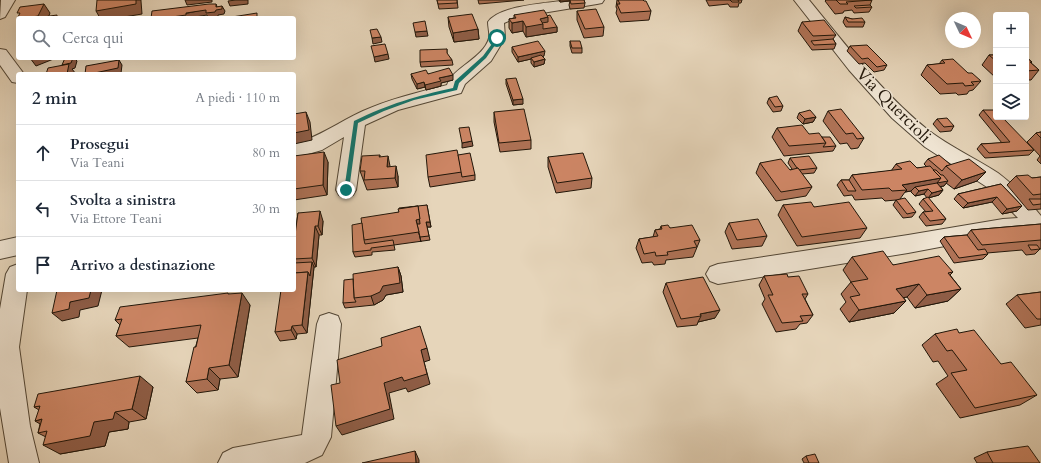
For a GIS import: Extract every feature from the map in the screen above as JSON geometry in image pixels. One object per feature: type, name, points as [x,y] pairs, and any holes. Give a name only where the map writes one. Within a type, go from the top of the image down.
[{"type":"street","points":[[0,14],[8,0]]},
{"type":"street","points":[[296,150],[315,145],[382,109],[412,99],[455,89],[457,82],[485,57],[497,38],[496,22],[501,18],[515,14],[597,0]]},
{"type":"street","name":"Via Quercioli","points":[[801,0],[860,72],[894,110],[931,143],[1008,192],[1039,228]]},
{"type":"street","points":[[0,54],[16,75]]},
{"type":"street","points":[[346,190],[356,122]]},
{"type":"street","name":"Via Quercioli","points":[[718,274],[908,244],[1003,227],[1039,228]]},
{"type":"street","points":[[0,250],[16,246]]},
{"type":"street","points":[[16,286],[6,347],[16,426],[24,463]]},
{"type":"street","points":[[233,463],[302,450],[312,445],[317,437],[329,324]]},
{"type":"building","points":[[97,0],[136,0],[136,4],[96,11]]},
{"type":"building","points":[[437,0],[457,0],[457,3],[438,4]]},
{"type":"building","points":[[570,0],[584,0],[585,3],[571,4]]},
{"type":"building","points":[[618,0],[646,1],[651,11],[621,13],[617,4],[620,4]]},
{"type":"building","points":[[730,0],[738,0],[739,2],[732,2]]},
{"type":"building","points":[[836,0],[872,0],[846,2],[848,4],[840,4]]},
{"type":"building","points":[[44,4],[38,16],[18,16],[20,13],[17,13],[20,7]]},
{"type":"building","points":[[209,4],[216,4],[216,7],[222,6],[222,9],[216,10],[215,12],[206,13],[206,10],[186,13],[186,15],[179,16],[151,16],[152,11]]},
{"type":"building","points":[[870,5],[872,7],[856,8],[854,6]]},
{"type":"building","points":[[596,9],[604,27],[585,29],[577,11]]},
{"type":"building","points":[[544,10],[548,17],[540,19],[543,24],[526,27],[523,21],[512,23],[509,19],[516,18],[514,15]]},
{"type":"building","points":[[257,13],[257,16],[238,16]]},
{"type":"building","points":[[472,14],[478,29],[453,33],[448,17]]},
{"type":"building","points":[[550,15],[557,27],[543,29],[542,23],[548,22],[547,16]]},
{"type":"building","points":[[845,17],[852,19],[862,18],[865,22],[848,22]]},
{"type":"building","points":[[824,20],[836,35],[813,36],[802,22]]},
{"type":"building","points":[[425,21],[427,31],[415,32],[413,23]]},
{"type":"building","points":[[377,29],[381,37],[372,38],[370,30]]},
{"type":"building","points":[[833,39],[836,44],[814,45],[811,41]]},
{"type":"building","points":[[538,41],[545,51],[518,57],[512,47]]},
{"type":"building","points":[[570,41],[580,41],[582,48],[572,48]]},
{"type":"building","points":[[385,44],[388,54],[374,57],[371,46]]},
{"type":"building","points":[[867,45],[887,65],[877,67],[868,58],[862,59],[850,46]]},
{"type":"building","points":[[447,49],[447,53],[452,60],[420,62],[420,50]]},
{"type":"building","points":[[541,55],[545,59],[534,62],[531,58]]},
{"type":"building","points":[[953,59],[968,73],[972,73],[981,81],[971,82],[974,85],[965,86],[963,83],[947,84],[927,65],[945,63],[942,60]]},
{"type":"building","points":[[64,60],[72,60],[71,63],[62,65]]},
{"type":"building","points":[[119,60],[118,68],[99,72],[85,72],[86,66]]},
{"type":"building","points":[[1029,60],[1032,62],[1030,62],[1039,70],[1029,71]]},
{"type":"building","points":[[69,64],[67,72],[47,72],[48,68]]},
{"type":"building","points":[[449,68],[453,75],[439,78],[441,81],[425,85],[424,82],[417,84],[411,74],[426,70],[428,74]]},
{"type":"building","points":[[516,78],[523,99],[513,100],[506,79]]},
{"type":"building","points":[[777,96],[783,106],[775,107],[769,98]]},
{"type":"building","points":[[524,109],[531,140],[499,143],[494,112]]},
{"type":"building","points":[[841,109],[864,138],[857,139],[853,133],[846,134],[828,111]]},
{"type":"building","points":[[810,110],[816,117],[805,119],[799,113]]},
{"type":"building","points":[[983,110],[993,110],[993,120],[1005,120],[1034,150],[989,153],[981,144],[1010,142]]},
{"type":"building","points":[[306,112],[309,130],[296,133],[296,114]]},
{"type":"building","points":[[947,118],[954,126],[944,127],[937,119]]},
{"type":"building","points":[[802,125],[809,134],[819,133],[826,143],[789,146],[777,128]]},
{"type":"building","points":[[469,127],[472,141],[462,143],[459,128]]},
{"type":"building","points":[[1041,132],[1041,138],[1036,133]]},
{"type":"building","points":[[822,137],[830,137],[836,146],[823,147],[826,143]]},
{"type":"building","points":[[457,150],[462,172],[428,177],[426,155]]},
{"type":"building","points":[[324,152],[323,185],[296,189],[296,156]]},
{"type":"building","points":[[470,153],[475,175],[462,177],[458,155]]},
{"type":"building","points":[[583,153],[592,178],[557,183],[548,157]]},
{"type":"building","points":[[380,155],[379,157],[388,156],[387,167],[396,166],[395,178],[364,180],[365,171],[360,171],[362,156]]},
{"type":"building","points":[[939,155],[951,165],[946,166],[942,171],[928,159]]},
{"type":"building","points":[[809,156],[817,168],[799,170],[790,158]]},
{"type":"building","points":[[781,159],[790,170],[798,168],[812,187],[781,192],[760,163]]},
{"type":"building","points":[[969,159],[986,172],[962,180],[946,166]]},
{"type":"building","points":[[910,161],[917,168],[930,166],[941,178],[902,185],[907,190],[892,191],[889,188],[862,190],[852,175],[902,169],[896,164]]},
{"type":"building","points":[[933,170],[936,170],[943,175],[948,181],[937,183],[941,178]]},
{"type":"building","points":[[1028,175],[1032,178],[1041,177],[1041,194],[1033,195],[1016,176]]},
{"type":"building","points":[[841,180],[849,180],[856,191],[848,191]]},
{"type":"building","points":[[937,183],[943,190],[932,193],[928,189],[919,191],[915,187]]},
{"type":"building","points":[[1001,184],[1022,206],[1007,209],[997,197],[968,203],[958,194]]},
{"type":"building","points":[[928,197],[946,219],[930,221],[923,212],[933,211],[923,199]]},
{"type":"building","points":[[905,198],[916,212],[907,214],[896,200]]},
{"type":"building","points":[[1029,199],[1041,199],[1041,204],[1033,205]]},
{"type":"building","points":[[811,202],[814,207],[849,202],[867,228],[802,237],[783,205]]},
{"type":"building","points":[[427,205],[430,222],[426,222],[429,236],[420,237],[417,224],[420,224],[418,206],[399,208]]},
{"type":"building","points":[[418,206],[420,219],[416,220],[419,232],[364,240],[361,218],[399,212],[398,209]]},
{"type":"building","points":[[320,211],[318,226],[315,226],[312,258],[296,259],[296,228],[298,213]]},
{"type":"building","points":[[758,219],[767,236],[737,240],[729,223]]},
{"type":"building","points":[[362,223],[365,244],[393,240],[394,245],[353,252],[352,225]]},
{"type":"building","points":[[1041,224],[1041,240],[982,245],[971,230]]},
{"type":"building","points":[[668,225],[670,228],[692,225],[700,240],[694,241],[697,247],[667,252],[668,255],[656,256],[655,252],[644,254],[639,239],[658,236],[655,230],[662,229],[661,226]]},
{"type":"building","points":[[967,235],[978,250],[985,249],[988,254],[959,258],[944,237]]},
{"type":"building","points":[[1028,245],[1037,245],[1040,249],[1031,250]]},
{"type":"building","points":[[883,251],[893,265],[939,256],[953,272],[948,273],[961,289],[927,295],[919,284],[896,289],[906,301],[859,310],[850,297],[860,295],[851,282],[868,279],[852,257]]},
{"type":"building","points":[[312,262],[310,276],[308,272],[296,273],[296,263]]},
{"type":"building","points":[[398,267],[400,283],[383,286],[380,292],[371,296],[354,298],[353,274]]},
{"type":"building","points":[[308,272],[302,325],[292,326],[291,330],[275,332],[281,292],[296,292],[296,273]]},
{"type":"building","points":[[787,274],[788,277],[799,276],[808,294],[802,294],[813,315],[800,316],[803,321],[782,323],[768,295],[773,295],[764,276]]},
{"type":"building","points":[[703,277],[720,310],[700,314],[701,316],[681,319],[666,283]]},
{"type":"building","points":[[353,279],[354,298],[356,302],[343,303],[344,280]]},
{"type":"building","points":[[57,292],[90,292],[89,298],[70,302],[69,309],[52,313]]},
{"type":"building","points":[[1041,292],[1041,319],[1037,319],[1017,295]]},
{"type":"building","points":[[228,293],[242,293],[229,365],[209,368],[207,379],[186,382],[201,325],[116,336],[122,319],[115,320],[120,307]]},
{"type":"building","points":[[420,326],[427,348],[421,350],[427,374],[404,381],[402,377],[384,383],[390,409],[336,426],[331,385],[340,383],[337,360],[382,346],[381,338]]},
{"type":"building","points":[[957,329],[959,333],[974,330],[1001,364],[1011,362],[1037,395],[975,408],[951,373],[967,370],[952,350],[947,351],[935,334]]},
{"type":"building","points":[[140,376],[132,409],[115,412],[113,419],[94,422],[90,436],[43,445],[47,431],[38,433],[42,419],[35,421],[40,406],[34,407],[38,394]]},
{"type":"building","points":[[1028,446],[1040,463],[993,463],[987,452]]},
{"type":"building","points":[[415,451],[416,463],[362,463]]},
{"type":"building","points":[[815,454],[819,463],[809,463],[806,456]]},
{"type":"route","points":[[346,190],[356,122],[382,109],[412,99],[455,89],[457,82],[485,57],[497,38]]}]
